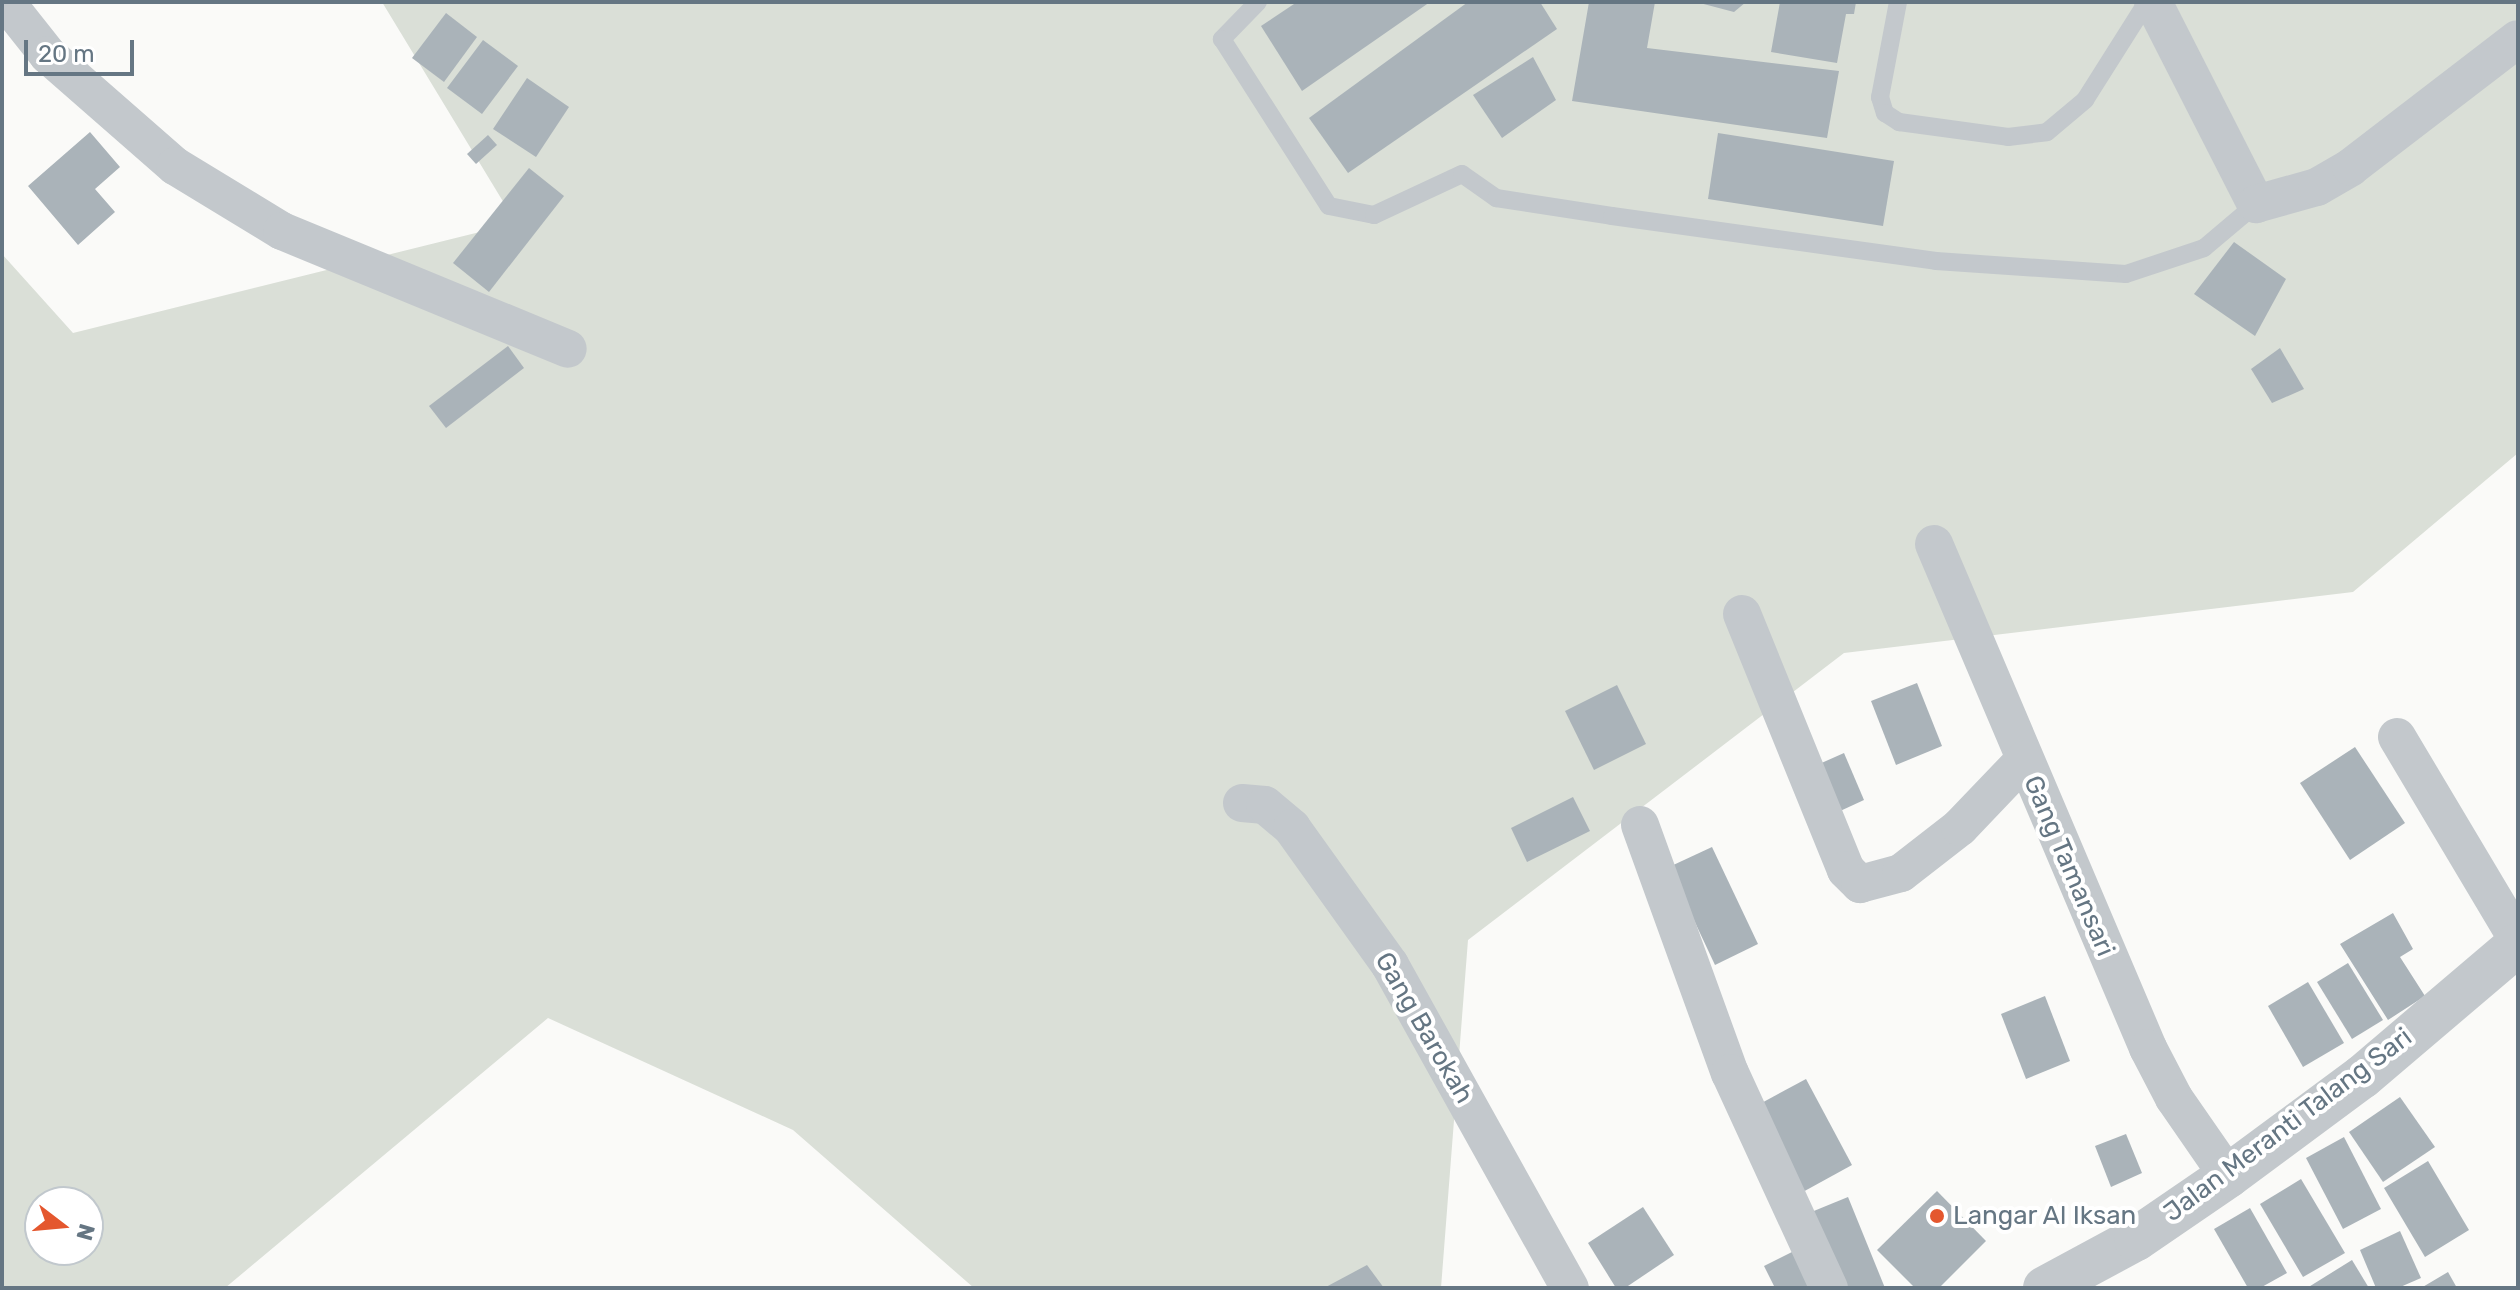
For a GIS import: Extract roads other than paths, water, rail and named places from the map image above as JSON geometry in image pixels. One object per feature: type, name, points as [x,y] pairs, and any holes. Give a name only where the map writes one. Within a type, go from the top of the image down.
[{"type":"street","points":[[6,2],[48,55],[175,166],[282,231],[568,349]]},
{"type":"street","points":[[2150,2],[2256,204],[2317,187],[2351,167],[2518,39]]},
{"type":"street","name":"Gang Tamansari","points":[[1934,544],[2148,1048],[2174,1098],[2228,1176]]},
{"type":"street","points":[[1742,614],[1846,870],[1860,884],[1901,873],[1960,827],[2024,760]]},
{"type":"street","points":[[2397,737],[2518,942]]},
{"type":"street","name":"Gang Barokah","points":[[1242,803],[1265,805],[1292,828],[1390,965],[1570,1288]]},
{"type":"street","points":[[1640,825],[1730,1073],[1829,1288]]},
{"type":"street","name":"Jalan Meranti Talang Sari","points":[[2045,1288],[2136,1239],[2228,1176],[2362,1077],[2518,942]]},
{"type":"lane","points":[[1258,2],[1222,39],[1329,206],[1374,215],[1462,174],[1496,198],[1612,216],[1936,261],[2126,274],[2204,248],[2256,204]]},
{"type":"lane","points":[[1898,2],[1880,97],[1885,113],[1899,122],[2008,137],[2047,132],[2085,100],[2150,2]]},
{"type":"place","name":"Langar Al Iksan","points":[[1937,1216]]}]
